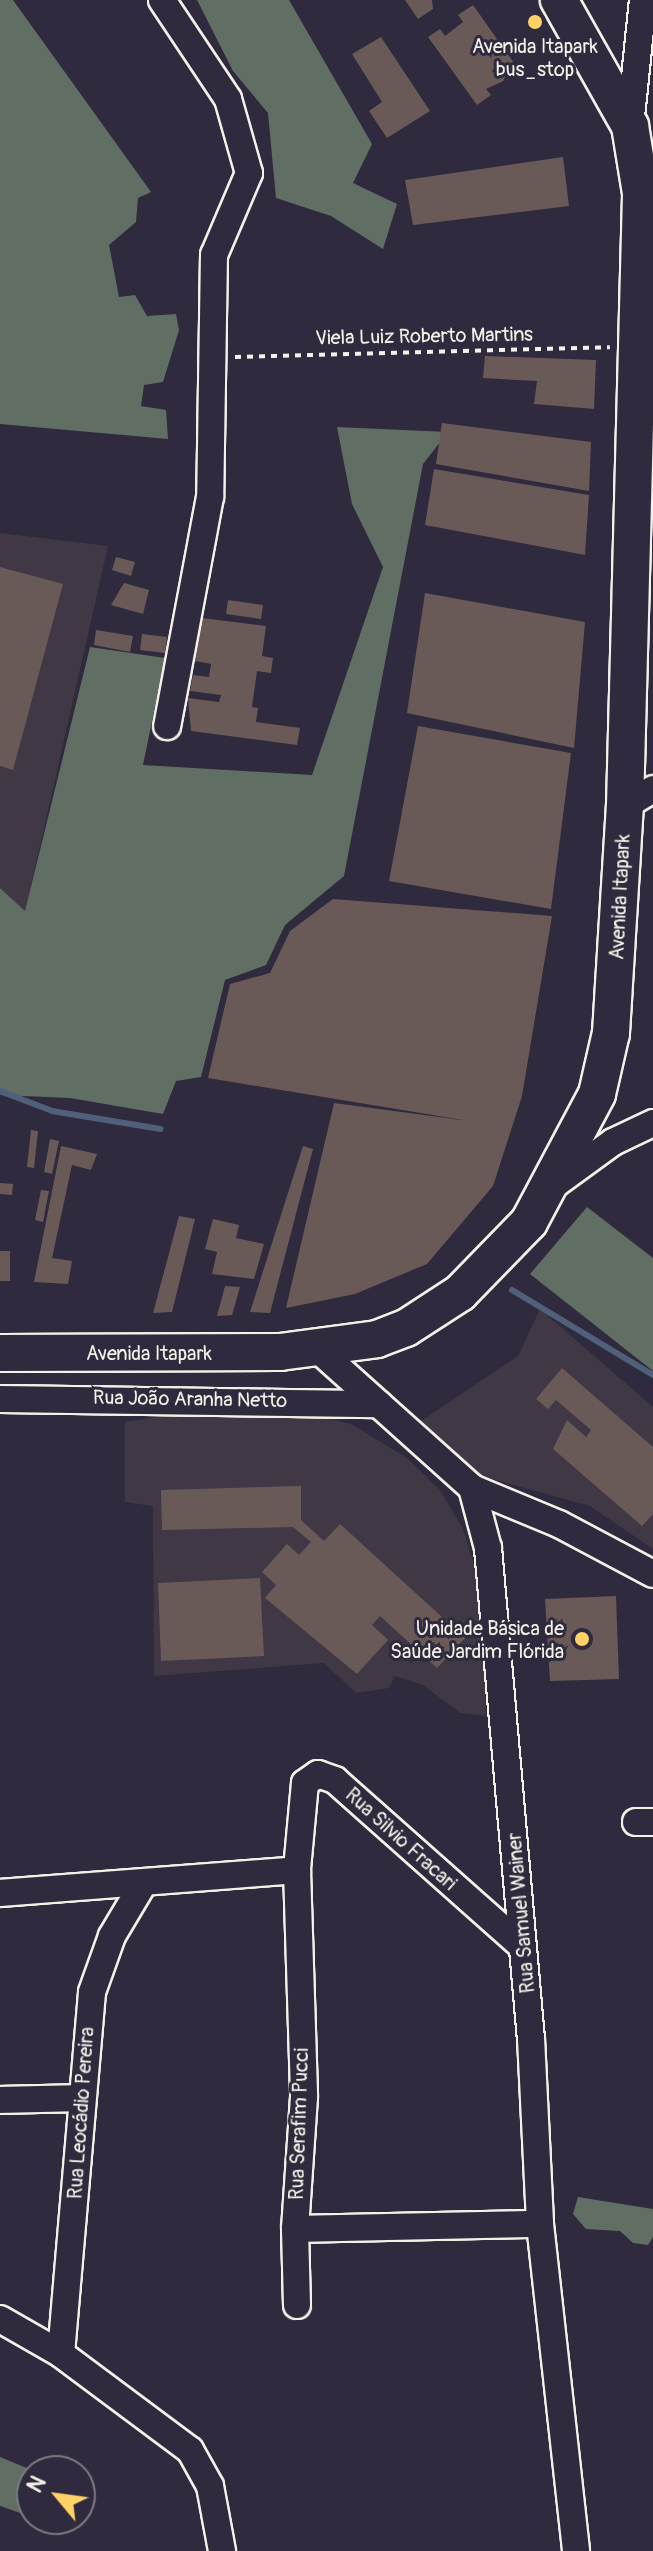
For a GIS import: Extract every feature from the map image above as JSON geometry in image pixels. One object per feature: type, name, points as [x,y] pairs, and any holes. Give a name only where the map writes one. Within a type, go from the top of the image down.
[{"type":"main road","name":"Avenida Itapark","points":[[0,1353],[248,1354],[377,1339],[436,1312],[529,1222],[554,1185],[597,1094],[611,1033],[639,798],[636,346],[641,193],[630,126],[559,0]]},
{"type":"street","points":[[162,0],[228,99],[247,154],[244,197],[214,255],[213,357],[203,547],[167,726]]},
{"type":"street","points":[[630,126],[643,0]]},
{"type":"street","points":[[554,1185],[613,1142],[653,1123]]},
{"type":"street","points":[[314,1346],[472,1488],[559,1524],[653,1574]]},
{"type":"street","name":"Rua João Aranha Netto","points":[[0,1399],[379,1404]]},
{"type":"street","name":"Rua Samuel Wainer","points":[[472,1488],[498,1616],[540,2224],[576,2551]]},
{"type":"street","name":"Rua Silvio Fracari","points":[[297,1870],[301,1791],[312,1777],[326,1775],[523,1947]]},
{"type":"street","points":[[0,1893],[297,1870]]},
{"type":"street","name":"Rua Serafim Pucci","points":[[297,1870],[304,2097],[295,2229],[540,2224]]},
{"type":"street","name":"Rua Leocádio Pereira","points":[[61,2354],[81,2098],[96,1977],[143,1884]]},
{"type":"street","points":[[0,2100],[81,2098]]},
{"type":"street","points":[[295,2229],[297,2305]]},
{"type":"street","points":[[0,2319],[61,2354],[190,2450],[210,2486],[222,2551]]},
{"type":"path","name":"Viela Luiz Roberto Martins","points":[[213,357],[636,346]]},
{"type":"shaded area","points":[[0,533],[108,546],[25,912],[0,888]]},
{"type":"shaded area","points":[[540,1309],[653,1407],[653,1549],[590,1506],[481,1476],[415,1425],[518,1356]]},
{"type":"shaded area","points":[[195,1411],[309,1412],[353,1425],[407,1458],[440,1490],[463,1529],[474,1565],[482,1608],[486,1716],[460,1713],[423,1685],[395,1676],[389,1688],[356,1693],[324,1663],[154,1676],[153,1506],[125,1502],[125,1422]]},
{"type":"green space","points":[[0,0],[13,0],[151,192],[138,198],[136,222],[109,245],[119,297],[135,295],[147,316],[176,314],[179,330],[163,382],[144,385],[141,406],[166,410],[168,439],[0,424]]},
{"type":"green space","points":[[197,0],[289,0],[372,144],[353,183],[397,204],[383,249],[331,216],[276,198],[268,113],[233,71]]},
{"type":"green space","points":[[337,427],[448,432],[423,464],[344,876],[285,925],[266,965],[225,980],[201,1077],[176,1081],[163,1114],[70,1098],[0,1095],[0,888],[25,911],[90,647],[165,658],[143,765],[312,775],[383,567],[352,504]]},
{"type":"green space","points":[[587,1207],[653,1258],[653,1371],[530,1274]]},
{"type":"green space","points":[[578,2197],[653,2209],[653,2237],[648,2245],[633,2243],[620,2231],[586,2229],[573,2214]]},
{"type":"green space","points":[[0,2457],[16,2464],[16,2512],[0,2506]]},
{"type":"building","points":[[405,0],[432,0],[433,9],[418,19]]},
{"type":"building","points":[[473,5],[521,73],[486,89],[491,95],[477,105],[428,37],[440,29],[445,36],[463,22],[458,15]]},
{"type":"building","points":[[381,37],[430,111],[387,138],[369,111],[382,102],[352,54]]},
{"type":"building","points":[[563,157],[569,206],[413,225],[405,180]]},
{"type":"building","points":[[485,356],[596,360],[594,409],[534,404],[537,381],[483,378]]},
{"type":"building","points":[[442,423],[591,442],[589,491],[436,464]]},
{"type":"building","points":[[434,469],[589,495],[585,555],[425,525]]},
{"type":"building","points":[[116,557],[135,562],[131,576],[112,570]]},
{"type":"building","points":[[0,567],[63,584],[13,770],[0,766]]},
{"type":"building","points":[[124,583],[149,590],[143,614],[111,605]]},
{"type":"building","points":[[425,593],[585,622],[574,748],[407,713]]},
{"type":"building","points":[[228,600],[263,605],[261,619],[226,614]]},
{"type":"building","points":[[202,618],[266,626],[262,656],[273,658],[271,673],[257,671],[252,707],[258,708],[256,722],[300,728],[297,745],[191,731],[188,698],[219,702],[221,695],[190,691],[193,675],[209,677],[211,664],[195,661]]},
{"type":"building","points":[[96,630],[133,636],[130,652],[94,645]]},
{"type":"building","points":[[142,634],[167,637],[165,653],[140,650]]},
{"type":"building","points":[[418,726],[571,753],[551,909],[389,881]]},
{"type":"building","points":[[333,899],[552,916],[522,1096],[493,1186],[427,1264],[355,1294],[286,1308],[334,1103],[469,1121],[208,1078],[230,984],[270,973],[290,931]]},
{"type":"building","points":[[31,1130],[38,1131],[34,1168],[27,1167]]},
{"type":"building","points":[[50,1139],[59,1141],[52,1174],[44,1172]]},
{"type":"building","points":[[61,1146],[97,1154],[91,1170],[72,1165],[52,1258],[72,1261],[68,1284],[34,1282]]},
{"type":"building","points":[[303,1146],[313,1149],[270,1313],[250,1312]]},
{"type":"building","points":[[0,1183],[13,1184],[12,1195],[0,1194]]},
{"type":"building","points":[[41,1190],[49,1191],[43,1222],[35,1220]]},
{"type":"building","points":[[179,1216],[195,1219],[172,1312],[153,1313]]},
{"type":"building","points":[[213,1219],[239,1225],[236,1238],[264,1244],[254,1279],[212,1274],[217,1252],[205,1249]]},
{"type":"building","points":[[0,1251],[10,1251],[10,1281],[0,1281]]},
{"type":"building","points":[[225,1286],[240,1287],[232,1315],[217,1316]]},
{"type":"building","points":[[562,1368],[653,1447],[653,1514],[642,1526],[553,1449],[567,1420],[586,1437],[591,1430],[556,1400],[548,1409],[536,1399]]},
{"type":"building","points":[[301,1486],[301,1520],[324,1541],[340,1524],[465,1638],[437,1668],[380,1616],[372,1625],[388,1640],[357,1674],[265,1598],[276,1585],[262,1572],[287,1544],[299,1555],[311,1542],[293,1527],[162,1530],[161,1490]]},
{"type":"building","points":[[260,1578],[264,1656],[161,1661],[158,1583]]},
{"type":"building","name":"Unidade Básica de Saúde Jardim Flórida","points":[[616,1596],[619,1679],[550,1681],[545,1599]]},
{"type":"waterway","points":[[0,1091],[52,1111],[161,1129]]},
{"type":"waterway","points":[[512,1290],[653,1375]]},
{"type":"place","name":"Avenida Itapark bus_stop","points":[[535,22]]},
{"type":"place","name":"Unidade Básica de Saúde Jardim Flórida","points":[[582,1639]]}]
